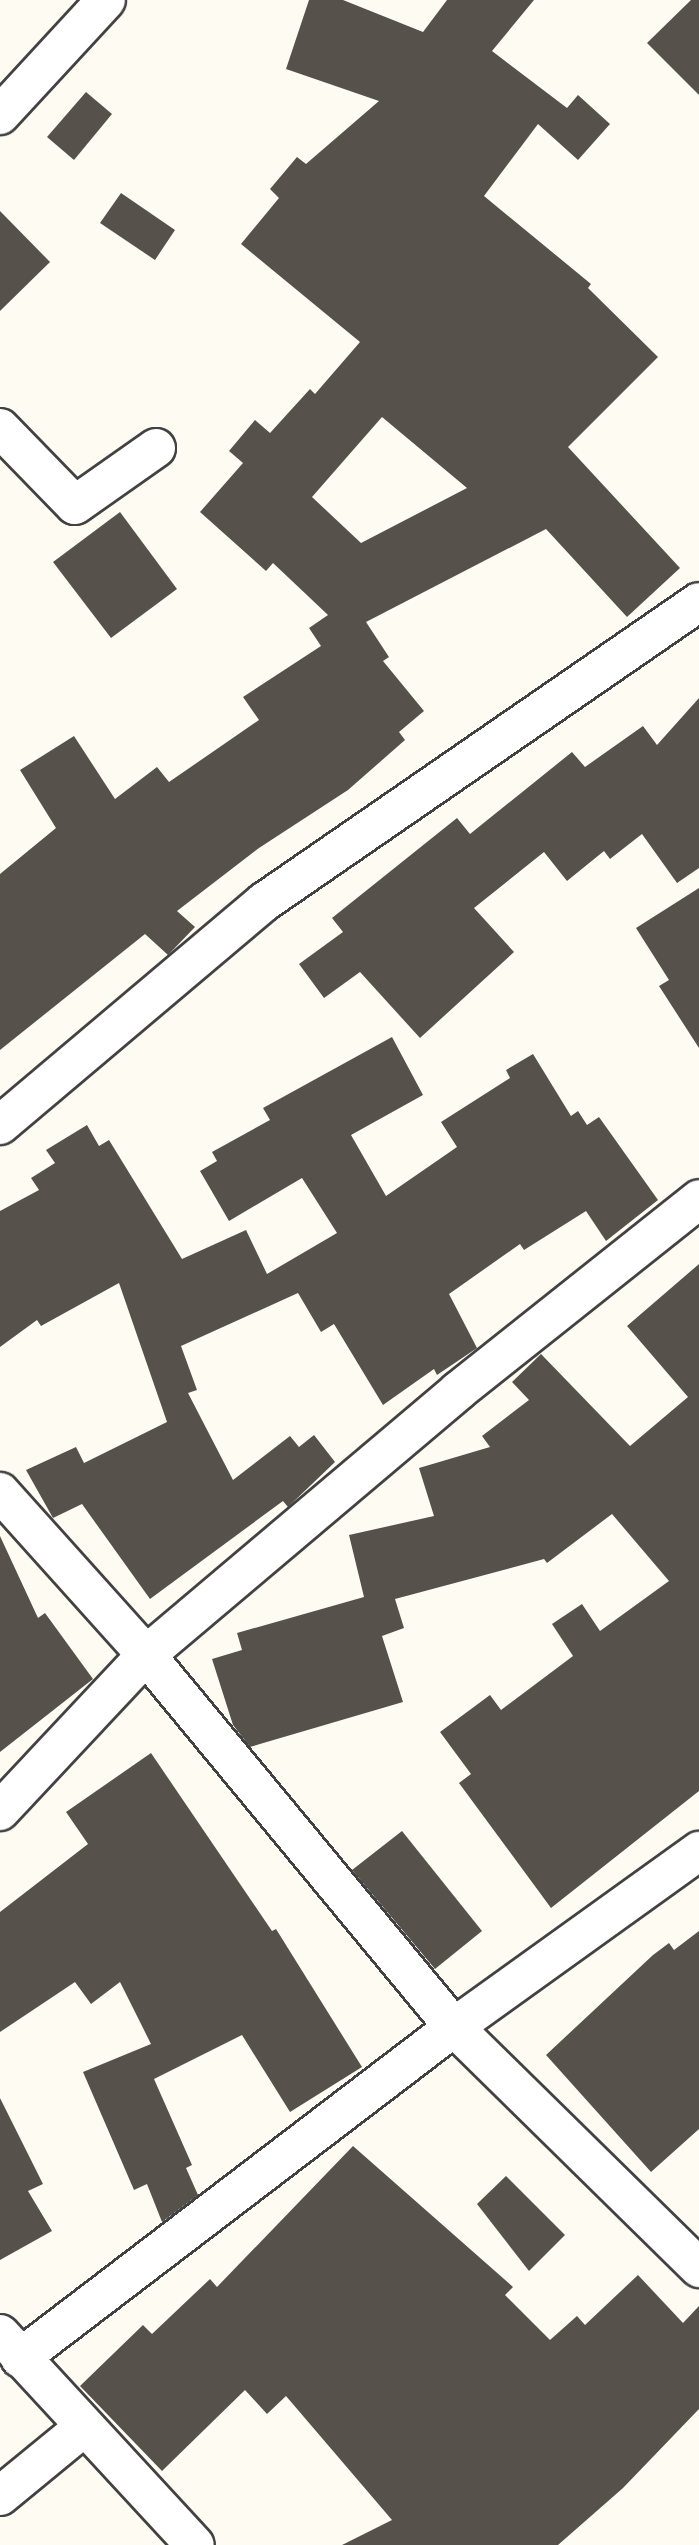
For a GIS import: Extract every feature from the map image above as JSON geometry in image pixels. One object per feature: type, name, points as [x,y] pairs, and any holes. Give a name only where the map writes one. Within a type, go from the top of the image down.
[{"type":"street","points":[[0,115],[106,0]]},
{"type":"street","points":[[0,429],[75,505],[156,448]]},
{"type":"street","points":[[0,1125],[264,902],[699,602]]},
{"type":"street","points":[[0,1811],[146,1655],[458,1391],[699,1199]]},
{"type":"street","points":[[0,1492],[146,1655],[454,2027],[699,2268]]},
{"type":"street","points":[[195,2545],[10,2346],[699,1851]]},
{"type":"street","points":[[0,2496],[84,2427]]},
{"type":"building","points":[[309,0],[343,0],[423,32],[447,0],[534,0],[492,51],[567,108],[578,95],[610,124],[578,160],[538,124],[484,196],[591,284],[588,288],[658,357],[568,447],[680,568],[627,617],[546,529],[366,622],[389,657],[383,661],[424,711],[399,732],[405,740],[348,790],[259,848],[177,911],[195,927],[168,955],[145,934],[0,1050],[0,874],[56,828],[20,770],[74,736],[115,799],[157,767],[169,782],[259,720],[243,697],[321,646],[309,628],[328,615],[273,563],[266,571],[200,512],[243,463],[229,451],[255,420],[270,433],[310,389],[315,394],[360,342],[241,244],[279,198],[270,189],[297,157],[306,164],[379,101],[286,69]],"holes":[[[382,417],[467,488],[361,543],[312,497]]]},
{"type":"building","points":[[691,0],[699,0],[699,95],[647,43]]},
{"type":"building","points":[[86,92],[112,114],[74,160],[47,137]]},
{"type":"building","points":[[121,193],[175,230],[155,260],[100,223]]},
{"type":"building","points":[[0,211],[50,262],[0,311]]},
{"type":"building","points":[[120,512],[177,589],[111,638],[53,562]]},
{"type":"building","points":[[699,698],[699,868],[677,883],[642,834],[610,859],[604,851],[567,881],[544,852],[474,908],[514,952],[420,1038],[360,972],[324,998],[299,964],[343,932],[332,918],[457,818],[470,834],[572,752],[585,767],[643,726],[657,745]]},
{"type":"building","points":[[699,888],[699,1048],[659,986],[669,980],[636,928]]},
{"type":"building","points":[[392,1037],[423,1095],[351,1135],[386,1196],[457,1147],[441,1122],[510,1078],[506,1070],[533,1054],[571,1116],[578,1111],[587,1125],[599,1117],[658,1200],[606,1241],[586,1211],[524,1250],[520,1244],[449,1294],[477,1348],[437,1375],[434,1369],[383,1405],[334,1324],[321,1332],[298,1293],[181,1346],[197,1390],[188,1393],[233,1480],[290,1436],[299,1447],[314,1435],[335,1462],[288,1507],[283,1501],[150,1599],[82,1504],[53,1518],[26,1470],[76,1447],[84,1463],[167,1422],[119,1283],[41,1326],[37,1320],[0,1347],[0,1211],[39,1190],[31,1178],[55,1163],[46,1150],[87,1125],[99,1146],[109,1140],[182,1259],[246,1230],[267,1274],[337,1233],[302,1178],[229,1221],[200,1171],[217,1161],[212,1152],[270,1120],[263,1108]]},
{"type":"building","points":[[699,1264],[699,1791],[551,1908],[459,1783],[471,1774],[440,1732],[490,1695],[501,1710],[573,1656],[552,1624],[582,1604],[600,1631],[669,1581],[612,1514],[547,1563],[544,1559],[395,1599],[404,1628],[382,1636],[403,1702],[250,1747],[233,1725],[212,1659],[242,1650],[237,1633],[364,1597],[349,1535],[434,1516],[419,1468],[490,1447],[482,1436],[529,1400],[512,1382],[541,1354],[630,1446],[688,1397],[627,1326]]},
{"type":"building","points":[[0,1536],[38,1618],[45,1613],[93,1679],[0,1752]]},
{"type":"building","points":[[151,1753],[272,1931],[276,1929],[362,2067],[290,2112],[242,2035],[154,2079],[192,2165],[186,2168],[198,2195],[162,2222],[147,2184],[134,2190],[83,2072],[151,2044],[120,1982],[91,2004],[75,1982],[0,2032],[0,1912],[88,1844],[66,1812]]},
{"type":"building","points":[[402,1831],[482,1931],[435,1969],[352,1870]]},
{"type":"building","points":[[699,1931],[699,2129],[651,2172],[546,2055],[653,1955],[669,1943],[674,1950]]},
{"type":"building","points":[[0,2098],[43,2184],[28,2191],[52,2231],[0,2260]]},
{"type":"building","points":[[353,2146],[513,2287],[505,2295],[550,2340],[577,2316],[585,2325],[638,2275],[683,2323],[699,2306],[699,2409],[623,2488],[558,2545],[342,2545],[392,2520],[286,2396],[267,2414],[245,2390],[162,2471],[80,2386],[143,2325],[152,2334],[210,2279],[217,2287]]},
{"type":"building","points":[[506,2176],[565,2235],[529,2271],[477,2204]]}]
